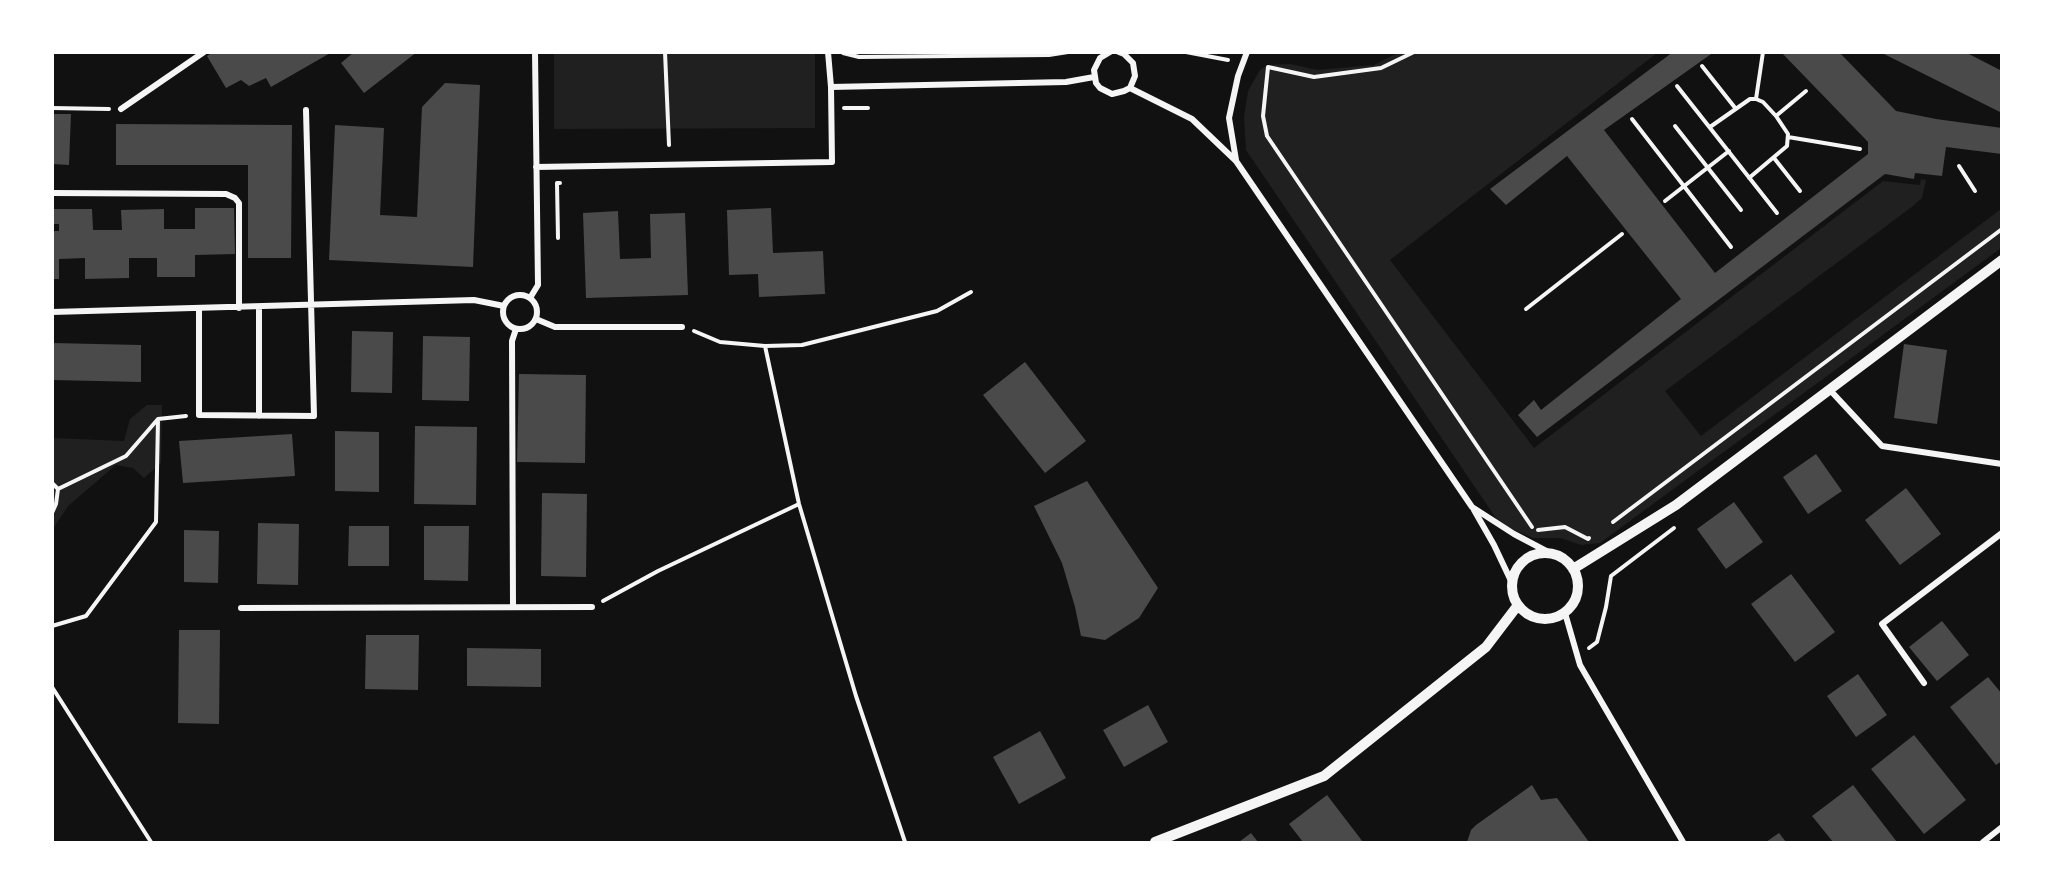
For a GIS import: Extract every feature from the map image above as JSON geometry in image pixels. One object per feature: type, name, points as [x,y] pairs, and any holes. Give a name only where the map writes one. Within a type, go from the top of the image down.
[{"type":"street","points":[[121,109],[204,52]]},
{"type":"street","points":[[530,298],[538,285],[535,52]]},
{"type":"street","points":[[536,167],[832,162],[828,52]]},
{"type":"street","points":[[1110,52],[1100,58],[1096,64],[1094,77],[1100,88],[1112,94],[1124,92],[1134,82],[1136,69],[1129,58],[1119,52]]},
{"type":"street","points":[[1236,161],[1229,118],[1238,76],[1247,52]]},
{"type":"street","points":[[831,87],[1066,82],[1094,77]]},
{"type":"street","points":[[1130,87],[1192,119],[1236,161],[1472,507],[1494,545],[1512,584],[1513,595],[1518,605],[1525,613],[1545,620],[1564,613],[1571,606],[1578,588],[1573,568],[1560,557],[1514,534],[1472,507]]},
{"type":"street","points":[[199,309],[199,415],[314,416],[306,110]]},
{"type":"street","points":[[52,193],[226,194],[235,198],[239,203],[239,308]]},
{"type":"street","points":[[1573,568],[1677,505],[2001,260]]},
{"type":"street","points":[[514,296],[530,298],[536,308],[536,319],[527,328],[516,329],[505,321],[504,306],[507,300],[514,296]]},
{"type":"street","points":[[52,312],[474,300],[504,306]]},
{"type":"street","points":[[259,307],[260,416]]},
{"type":"street","points":[[536,319],[555,327],[682,327]]},
{"type":"street","points":[[513,607],[512,340],[516,329]]},
{"type":"street","points":[[1829,389],[1882,446],[2001,464]]},
{"type":"street","points":[[1924,683],[1882,624],[2001,533]]},
{"type":"street","points":[[1512,584],[1521,563],[1530,557],[1552,554]]},
{"type":"street","points":[[1155,843],[1172,840],[1324,776],[1486,647],[1518,605]]},
{"type":"street","points":[[241,608],[592,607]]},
{"type":"street","points":[[1564,613],[1580,665],[1683,843]]},
{"type":"street","points":[[1983,843],[2001,827]]},
{"type":"path","points":[[665,52],[669,145]]},
{"type":"path","points":[[843,52],[843,54],[859,57],[1049,55],[1068,52]]},
{"type":"path","points":[[1186,52],[1228,60]]},
{"type":"path","points":[[1414,52],[1381,69],[1314,76],[1268,68],[1263,116],[1267,136],[1535,531],[1565,527],[1588,539],[1597,533]]},
{"type":"path","points":[[1756,99],[1763,52]]},
{"type":"path","points":[[1702,66],[1736,109]]},
{"type":"path","points":[[1677,86],[1777,213]]},
{"type":"path","points":[[1776,116],[1806,91]]},
{"type":"path","points":[[1710,127],[1750,99],[1762,102],[1776,116],[1788,134],[1787,146],[1749,177]]},
{"type":"path","points":[[52,108],[121,109]]},
{"type":"path","points":[[1632,119],[1731,247]]},
{"type":"path","points":[[1675,126],[1741,210]]},
{"type":"path","points":[[1788,137],[1860,148]]},
{"type":"path","points":[[1665,201],[1729,151]]},
{"type":"path","points":[[1773,158],[1800,191]]},
{"type":"path","points":[[1959,166],[1975,191]]},
{"type":"path","points":[[1606,527],[2001,229]]},
{"type":"path","points":[[1526,309],[1622,234]]},
{"type":"path","points":[[682,327],[720,342],[765,346],[801,345],[937,311],[971,292]]},
{"type":"path","points":[[765,346],[800,504],[856,696],[905,843]]},
{"type":"path","points":[[58,489],[126,456],[158,419],[199,415]]},
{"type":"path","points":[[52,626],[86,616],[156,522],[158,419]]},
{"type":"path","points":[[52,483],[58,489],[57,504],[52,513]]},
{"type":"path","points":[[592,607],[658,571],[800,504]]},
{"type":"path","points":[[1597,642],[1611,576],[1630,561]]},
{"type":"path","points":[[52,687],[151,843]]},
{"type":"shaded area","points":[[1400,52],[1657,53],[1390,260],[1534,448],[1883,181],[1920,185],[1921,179],[1926,180],[1922,198],[1913,206],[1665,391],[1701,436],[2001,209],[2001,248],[1600,543],[1581,545],[1561,538],[1533,538],[1500,524],[1246,150],[1244,117],[1248,91],[1260,70],[1267,65],[1291,64],[1317,70],[1374,65]]},
{"type":"shaded area","points":[[554,53],[815,53],[815,128],[554,129]]},
{"type":"shaded area","points":[[850,53],[996,53],[858,55]]},
{"type":"shaded area","points":[[147,405],[162,405],[161,463],[144,478],[133,468],[116,465],[68,506],[53,529],[53,438],[124,441],[130,419]]},
{"type":"building","points":[[213,52],[256,54],[332,52],[271,87],[266,78],[249,86],[241,80],[226,88],[207,56]]},
{"type":"building","points":[[354,52],[417,52],[364,93],[341,63]]},
{"type":"building","points":[[1673,52],[1714,52],[1604,130],[1715,273],[1868,154],[1868,142],[1781,52],[1839,52],[1896,111],[2002,128],[2002,154],[1946,147],[1942,176],[1915,173],[1914,179],[1885,174],[1537,437],[1518,415],[1534,400],[1541,410],[1681,299],[1567,156],[1506,205],[1490,189]]},
{"type":"building","points":[[1880,52],[1965,52],[2002,71],[2002,113]]},
{"type":"building","points":[[445,83],[480,85],[473,267],[329,260],[335,125],[384,128],[380,215],[417,217],[422,107]]},
{"type":"building","points":[[71,114],[69,165],[52,164],[52,115]]},
{"type":"building","points":[[116,124],[292,125],[291,258],[248,258],[248,165],[116,165]]},
{"type":"building","points":[[195,208],[234,208],[235,254],[195,255],[195,277],[157,277],[157,258],[129,258],[129,278],[85,279],[85,258],[59,259],[59,279],[52,279],[52,231],[59,231],[59,224],[52,224],[52,209],[92,209],[93,230],[122,230],[121,210],[164,209],[164,229],[195,229]]},
{"type":"building","points":[[771,208],[773,253],[823,251],[825,294],[759,297],[758,274],[729,275],[727,210]]},
{"type":"building","points":[[618,211],[620,259],[651,258],[650,214],[685,213],[688,295],[586,298],[583,213]]},
{"type":"building","points":[[352,331],[393,332],[392,393],[351,392]]},
{"type":"building","points":[[423,336],[470,337],[469,401],[422,400]]},
{"type":"building","points":[[52,343],[141,345],[141,382],[52,380]]},
{"type":"building","points":[[1904,344],[1947,350],[1937,424],[1894,418]]},
{"type":"building","points":[[1025,362],[1086,441],[1045,473],[983,395]]},
{"type":"building","points":[[519,374],[586,375],[585,463],[517,462]]},
{"type":"building","points":[[415,426],[477,427],[476,505],[414,504]]},
{"type":"building","points":[[335,431],[379,432],[379,492],[335,491]]},
{"type":"building","points":[[292,434],[295,476],[183,483],[179,441]]},
{"type":"building","points":[[1816,454],[1842,491],[1808,514],[1783,477]]},
{"type":"building","points":[[1087,481],[1158,588],[1139,618],[1105,640],[1081,636],[1062,563],[1034,506]]},
{"type":"building","points":[[1906,488],[1941,534],[1900,565],[1865,520]]},
{"type":"building","points":[[542,493],[587,494],[586,577],[541,576]]},
{"type":"building","points":[[1734,502],[1763,542],[1726,569],[1697,529]]},
{"type":"building","points":[[258,523],[299,524],[298,585],[257,584]]},
{"type":"building","points":[[349,526],[389,526],[389,566],[348,566]]},
{"type":"building","points":[[424,526],[469,526],[468,581],[424,580]]},
{"type":"building","points":[[184,530],[219,531],[218,583],[184,582]]},
{"type":"building","points":[[1791,574],[1835,632],[1795,662],[1751,604]]},
{"type":"building","points":[[1942,621],[1969,655],[1937,681],[1909,647]]},
{"type":"building","points":[[179,630],[220,630],[219,724],[178,723]]},
{"type":"building","points":[[366,635],[419,635],[418,690],[365,689]]},
{"type":"building","points":[[467,648],[541,649],[541,687],[467,686]]},
{"type":"building","points":[[1858,674],[1887,715],[1856,737],[1827,696]]},
{"type":"building","points":[[1988,677],[2002,694],[2002,761],[1996,765],[1950,707]]},
{"type":"building","points":[[1148,705],[1168,742],[1124,767],[1103,730]]},
{"type":"building","points":[[1040,731],[1066,778],[1019,804],[993,757]]},
{"type":"building","points":[[1914,735],[1966,800],[1924,834],[1871,769]]},
{"type":"building","points":[[1532,785],[1541,800],[1557,798],[1589,842],[1467,842],[1471,830],[1476,825]]},
{"type":"building","points":[[1853,785],[1897,842],[1833,842],[1812,816]]},
{"type":"building","points":[[1327,795],[1363,842],[1303,842],[1289,824]]},
{"type":"building","points":[[1251,833],[1258,842],[1239,842]]},
{"type":"building","points":[[1779,833],[1786,842],[1766,842]]}]
